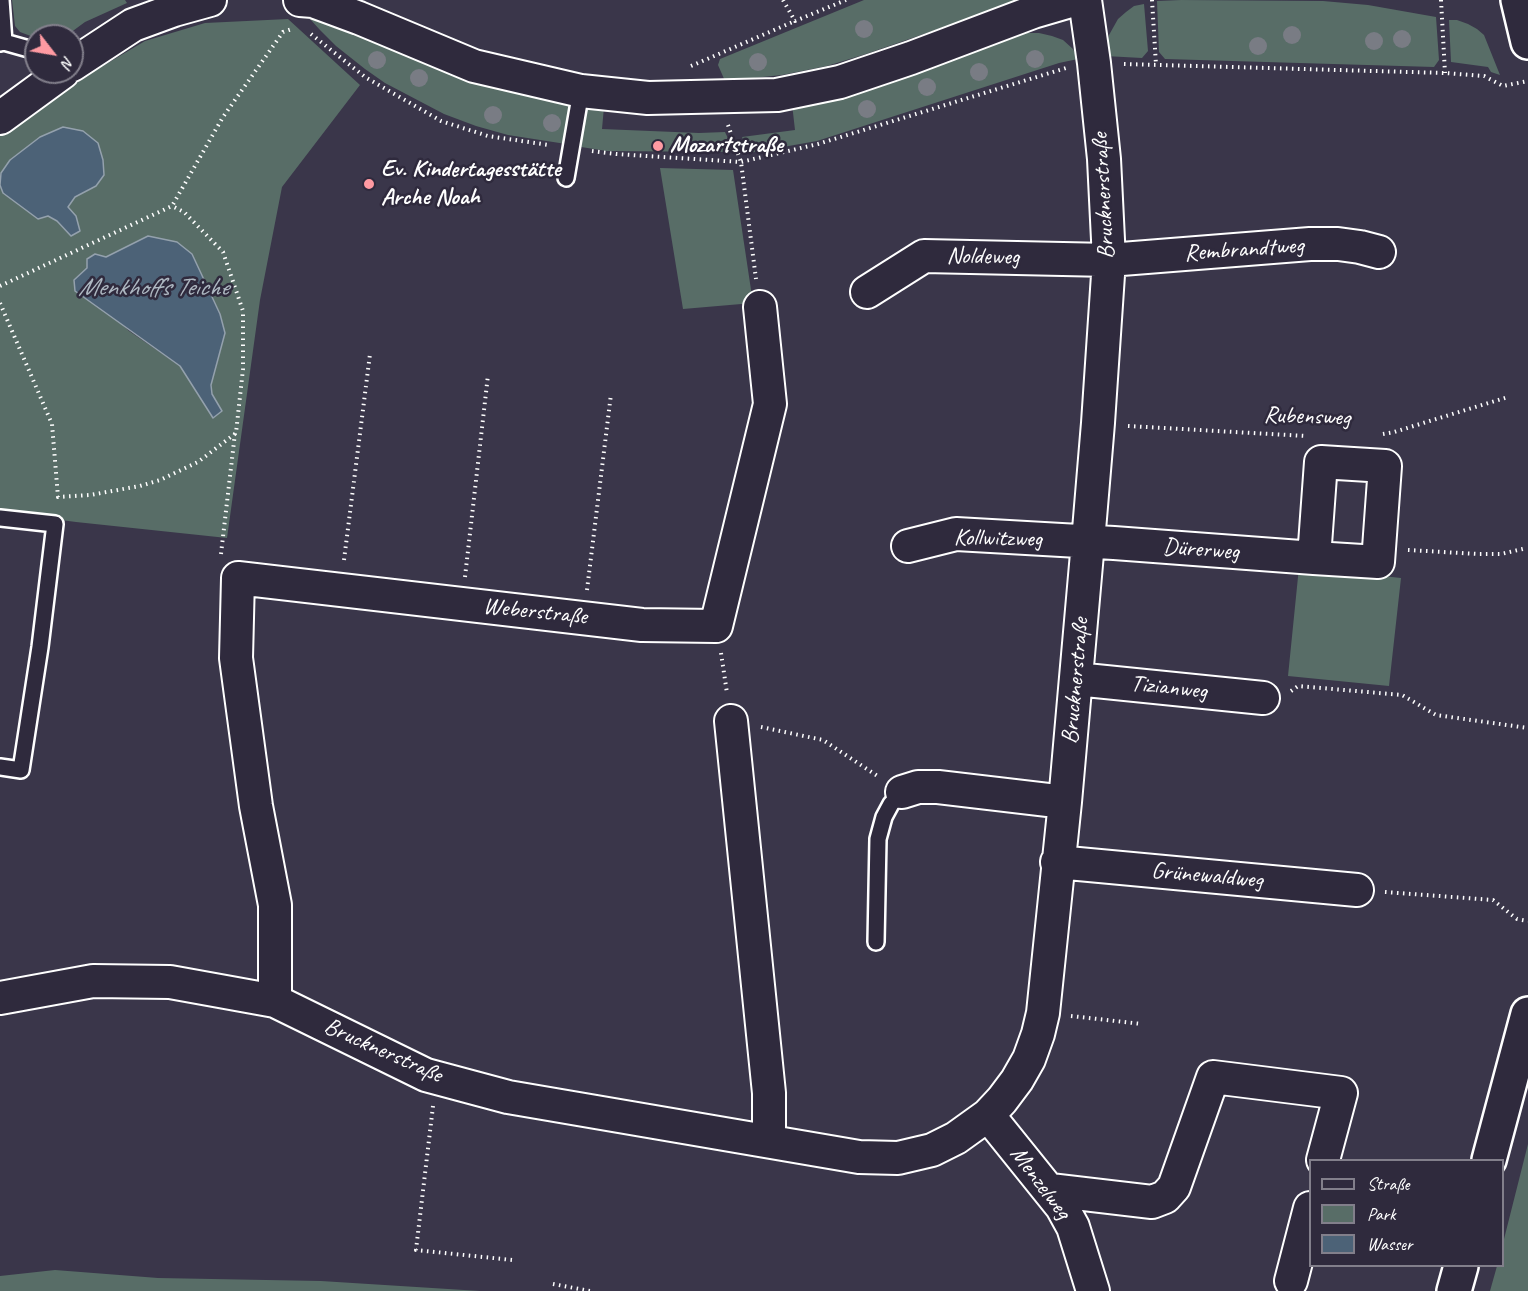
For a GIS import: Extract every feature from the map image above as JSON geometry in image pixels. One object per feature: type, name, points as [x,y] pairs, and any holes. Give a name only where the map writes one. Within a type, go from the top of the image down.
[{"type":"main road","points":[[1518,0],[1528,42]]},
{"type":"main road","points":[[1490,1159],[1528,1014]]},
{"type":"main road","points":[[1454,1291],[1461,1267]]},
{"type":"street","points":[[84,57],[133,26],[174,9],[210,0]]},
{"type":"street","points":[[307,7],[359,18],[474,66],[581,91],[648,98],[777,95],[840,82],[1033,12],[1074,0]]},
{"type":"street","name":"Brucknerstraße","points":[[0,998],[93,981],[170,982],[274,1001],[436,1078],[508,1097],[859,1157],[898,1158],[932,1150],[956,1138],[988,1115],[1017,1080],[1029,1059],[1043,1013],[1065,802],[1088,542],[1108,260],[1104,159],[1085,0]]},
{"type":"street","points":[[0,118],[47,84]]},
{"type":"street","name":"Rembrandtweg","points":[[1108,260],[1311,244],[1338,244],[1379,252]]},
{"type":"street","name":"Noldeweg","points":[[867,292],[924,256],[1108,260]]},
{"type":"street","points":[[716,626],[770,404],[760,307]]},
{"type":"street","points":[[1314,558],[1321,462],[1385,466],[1379,548]]},
{"type":"street","name":"Kollwitzweg","points":[[908,546],[956,534],[1088,542]]},
{"type":"street","name":"Dürerweg","points":[[1088,542],[1378,562],[1379,548]]},
{"type":"street","points":[[238,578],[236,658],[256,806],[275,905],[274,1001]]},
{"type":"street","name":"Weberstraße","points":[[238,578],[642,625],[716,626]]},
{"type":"street","name":"Tizianweg","points":[[1076,679],[1263,698]]},
{"type":"street","points":[[731,721],[769,1094],[769,1141]]},
{"type":"street","points":[[902,792],[918,787],[938,787],[1065,802]]},
{"type":"street","name":"Grünewaldweg","points":[[1058,862],[1357,890]]},
{"type":"street","points":[[1050,1190],[1152,1202],[1165,1197],[1173,1187],[1213,1077],[1341,1094],[1324,1159]]},
{"type":"street","name":"Menzelweg","points":[[988,1115],[1062,1207],[1073,1227],[1093,1291]]},
{"type":"street","points":[[1291,1281],[1309,1215]]},
{"type":"lane","points":[[1,0],[2,42],[24,48]]},
{"type":"lane","points":[[566,178],[581,91]]},
{"type":"lane","points":[[0,518],[55,524],[40,647],[21,770],[0,767]]},
{"type":"lane","points":[[876,942],[878,839],[887,811],[902,792]]},
{"type":"path","points":[[783,0],[795,21]]},
{"type":"path","points":[[687,69],[846,0]]},
{"type":"path","points":[[1152,0],[1156,65]]},
{"type":"path","points":[[1441,0],[1445,73]]},
{"type":"path","points":[[0,286],[172,206],[223,117],[276,42],[307,7]]},
{"type":"path","points":[[1503,86],[1528,81]]},
{"type":"path","points":[[718,96],[741,162],[760,307]]},
{"type":"path","points":[[172,206],[184,212],[223,252],[243,311],[243,369],[221,553],[238,578]]},
{"type":"path","points":[[0,303],[52,424],[58,497],[90,495],[160,480],[198,462],[236,432]]},
{"type":"path","points":[[340,590],[370,354]]},
{"type":"path","points":[[461,604],[488,375]]},
{"type":"path","points":[[583,618],[611,394]]},
{"type":"path","name":"Rubensweg","points":[[1382,434],[1508,397]]},
{"type":"path","name":"Rubensweg","points":[[1098,423],[1307,436]]},
{"type":"path","points":[[1379,548],[1501,554],[1527,548]]},
{"type":"path","points":[[716,626],[731,721],[823,740],[902,792]]},
{"type":"path","points":[[1263,698],[1278,700],[1298,686],[1402,695],[1436,715],[1528,728]]},
{"type":"path","points":[[1357,890],[1493,900],[1517,919],[1528,921]]},
{"type":"path","points":[[1043,1013],[1142,1024]]},
{"type":"path","points":[[436,1078],[416,1250],[512,1260]]},
{"type":"path","points":[[553,1284],[590,1291]]},
{"type":"green space","points":[[12,0],[125,0],[127,3],[82,24],[24,24],[24,34],[15,26]]},
{"type":"green space","points":[[864,0],[1022,0],[827,66],[782,75],[725,81],[718,65],[720,59]]},
{"type":"green space","points":[[1157,1],[1323,1],[1368,5],[1436,17],[1439,60],[1434,67],[1165,59],[1159,52]]},
{"type":"green space","points":[[1144,4],[1148,51],[1142,58],[1105,56],[1109,35],[1118,19],[1134,6]]},
{"type":"green space","points":[[312,15],[565,102],[571,111],[566,144],[508,135],[444,114],[385,83],[365,69],[320,30],[310,19]]},
{"type":"green space","points":[[288,19],[360,85],[282,187],[260,300],[227,538],[0,512],[0,185],[3,193],[38,218],[48,216],[57,221],[71,236],[80,231],[68,207],[75,197],[96,186],[104,175],[103,160],[40,137],[10,160],[1,173],[0,180],[0,134],[75,84],[84,84],[84,78],[145,41],[205,23]],"holes":[[[148,236],[192,254],[220,313],[225,333],[211,385],[212,394],[221,411],[213,418],[180,366],[129,331],[74,280],[87,268],[87,259],[95,254],[105,258]]]},
{"type":"green space","points":[[1449,20],[1468,24],[1484,35],[1500,75],[1491,72],[1488,67],[1451,62]]},
{"type":"green space","points":[[1026,33],[1039,33],[1063,40],[1073,49],[1078,59],[1059,63],[817,141],[749,153],[742,137],[795,130],[792,104]]},
{"type":"green space","points":[[587,105],[604,107],[602,129],[725,132],[732,147],[730,152],[607,151],[581,147]]},
{"type":"green space","points":[[660,168],[733,170],[753,303],[683,309]]},
{"type":"green space","points":[[1299,567],[1401,578],[1389,686],[1288,676]]},
{"type":"green space","points":[[1528,1144],[1528,1291],[1490,1291],[1497,1267],[1504,1267],[1504,1239]]},
{"type":"green space","points":[[55,1270],[158,1278],[321,1281],[480,1291],[0,1291],[0,1276]]},
{"type":"water","points":[[63,127],[83,131],[98,143],[103,160],[104,175],[96,186],[75,197],[68,207],[76,216],[80,231],[71,236],[57,221],[48,216],[38,219],[3,193],[0,185],[1,173],[10,160],[40,137]]},
{"type":"water","name":"Menkhoffs Teiche","points":[[148,236],[177,242],[192,254],[220,314],[225,333],[211,385],[212,394],[222,411],[213,418],[180,366],[75,291],[74,280],[87,268],[87,259],[95,254],[106,257]]},
{"type":"place","name":"Mozartstraße","points":[[658,146]]},
{"type":"place","name":"Ev. Kindertagesstätte Arche Noah","points":[[369,184]]}]
